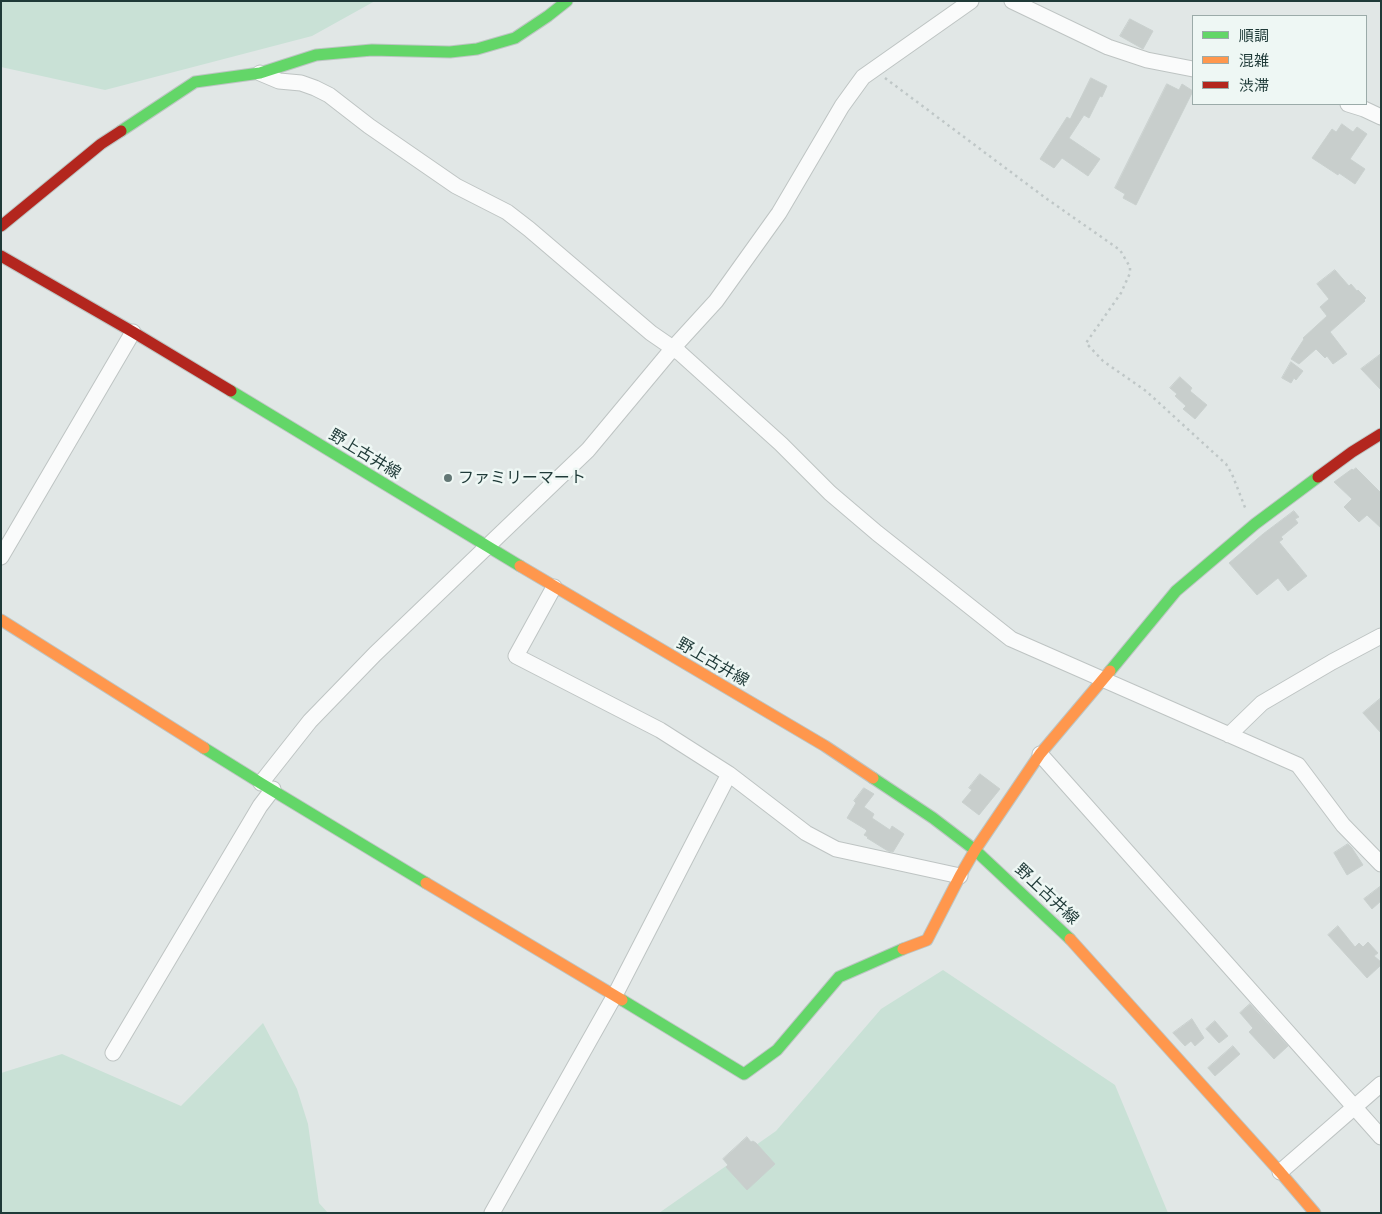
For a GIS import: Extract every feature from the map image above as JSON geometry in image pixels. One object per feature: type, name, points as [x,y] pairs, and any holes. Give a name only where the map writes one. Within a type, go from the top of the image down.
[{"type":"street","points":[[1,226],[101,144],[195,82],[260,73],[316,55],[372,50],[450,52],[477,50],[515,38],[567,1]]},
{"type":"street","points":[[114,1053],[260,806],[267,786],[310,721],[375,654],[588,450],[673,348],[716,301],[779,213],[842,106],[862,77],[971,1]]},
{"type":"street","points":[[1012,1],[1108,47],[1147,60],[1192,69]]},
{"type":"street","points":[[260,73],[279,81],[301,83],[329,95],[369,126],[456,186],[507,212],[651,333],[680,353],[781,444],[830,493],[877,534],[1011,639],[1298,765],[1343,824],[1381,864]]},
{"type":"street","points":[[1351,105],[1381,117]]},
{"type":"street","name":"野上古井線","points":[[1,256],[133,332],[487,547],[825,746],[933,818],[975,850],[1076,944],[1315,1213]]},
{"type":"street","points":[[1,558],[133,332]]},
{"type":"street","points":[[1,620],[267,786],[744,1074],[777,1050],[839,977],[927,940],[975,850],[1040,754],[1176,591],[1255,524],[1352,452],[1381,434]]},
{"type":"street","points":[[554,587],[516,656],[660,730],[729,774],[806,833],[836,849],[960,876]]},
{"type":"street","points":[[1229,735],[1262,703],[1381,636]]},
{"type":"street","points":[[1040,754],[1381,1138]]},
{"type":"street","points":[[492,1213],[615,995],[729,774]]},
{"type":"street","points":[[1280,1172],[1381,1084]]},
{"type":"path","points":[[875,68],[887,80],[1047,199],[1120,250],[1130,267],[1130,273],[1121,293],[1086,343],[1103,361],[1146,390],[1226,464],[1232,474],[1248,515],[1255,524]]},
{"type":"green space","points":[[1,1],[375,1],[312,36],[105,90],[1,67]]},
{"type":"green space","points":[[943,970],[1115,1085],[1168,1213],[659,1213],[776,1131],[881,1009]]},
{"type":"green space","points":[[263,1023],[297,1089],[308,1124],[319,1203],[328,1213],[1,1213],[1,1073],[62,1054],[181,1106]]},
{"type":"building","points":[[1130,19],[1153,31],[1143,49],[1120,36]]},
{"type":"building","points":[[1091,78],[1107,86],[1089,118],[1084,115],[1069,138],[1100,159],[1088,176],[1062,158],[1054,168],[1040,159],[1067,117],[1070,119]]},
{"type":"building","points":[[1167,84],[1179,90],[1182,84],[1192,90],[1136,205],[1123,198],[1125,194],[1115,188]]},
{"type":"building","points":[[1342,124],[1353,132],[1357,127],[1367,134],[1350,159],[1365,169],[1355,184],[1312,158],[1332,129],[1336,132]]},
{"type":"building","points":[[1335,270],[1349,286],[1351,284],[1366,298],[1330,332],[1347,354],[1333,364],[1327,356],[1325,358],[1316,349],[1299,364],[1291,359],[1303,338],[1327,316],[1320,307],[1329,299],[1317,284]]},
{"type":"building","points":[[1381,354],[1381,390],[1361,369]]},
{"type":"building","points":[[1291,362],[1303,371],[1291,383],[1282,378]]},
{"type":"building","points":[[1180,377],[1192,388],[1190,391],[1207,405],[1195,419],[1183,409],[1186,406],[1175,396],[1177,394],[1170,388]]},
{"type":"building","points":[[1356,468],[1381,493],[1381,528],[1367,515],[1359,522],[1344,507],[1352,499],[1334,482]]},
{"type":"building","points":[[1294,511],[1299,517],[1295,519],[1298,523],[1281,537],[1283,539],[1279,542],[1307,576],[1288,591],[1278,578],[1257,595],[1229,563]]},
{"type":"building","points":[[1381,698],[1381,733],[1363,713]]},
{"type":"building","points":[[980,774],[1000,789],[979,815],[962,802],[972,790],[969,788]]},
{"type":"building","points":[[864,788],[874,794],[864,807],[874,814],[872,818],[890,830],[892,826],[904,834],[893,852],[867,838],[864,835],[867,831],[865,829],[847,818],[856,803],[854,801]]},
{"type":"building","points":[[1348,844],[1363,865],[1347,875],[1334,853]]},
{"type":"building","points":[[1381,886],[1381,901],[1372,909],[1364,899]]},
{"type":"building","points":[[1338,926],[1355,947],[1359,943],[1363,947],[1368,942],[1378,953],[1374,956],[1381,962],[1381,965],[1367,978],[1328,935]]},
{"type":"building","points":[[1250,1004],[1288,1046],[1274,1059],[1249,1032],[1253,1028],[1240,1013]]},
{"type":"building","points":[[1192,1019],[1204,1038],[1195,1046],[1191,1041],[1185,1046],[1173,1033]]},
{"type":"building","points":[[1215,1021],[1228,1036],[1219,1043],[1206,1029]]},
{"type":"building","points":[[1233,1046],[1240,1054],[1215,1076],[1208,1068]]},
{"type":"building","points":[[747,1137],[751,1142],[756,1143],[775,1164],[747,1190],[726,1167],[728,1165],[723,1159]]},
{"type":"traffic: fast","points":[[121,131],[195,82],[260,73],[316,55],[372,50],[450,52],[477,49],[515,38],[567,1]]},
{"type":"traffic: fast","points":[[231,391],[520,566]]},
{"type":"traffic: fast","points":[[1110,671],[1176,591],[1255,524],[1318,477]]},
{"type":"traffic: fast","points":[[204,748],[426,883]]},
{"type":"traffic: fast","points":[[873,778],[933,818],[975,850],[1070,939]]},
{"type":"traffic: fast","points":[[622,1000],[744,1074],[777,1050],[839,977],[903,949]]},
{"type":"traffic: slow","points":[[520,566],[825,746],[873,778]]},
{"type":"traffic: slow","points":[[1,620],[204,748]]},
{"type":"traffic: slow","points":[[903,949],[927,940],[975,850],[1040,754],[1110,671]]},
{"type":"traffic: slow","points":[[426,883],[622,1000]]},
{"type":"traffic: slow","points":[[1070,939],[1315,1213]]},
{"type":"traffic: jam","points":[[1,226],[101,144],[121,131]]},
{"type":"traffic: jam","points":[[1,256],[231,391]]},
{"type":"traffic: jam","points":[[1318,477],[1381,434]]},
{"type":"place","name":"ファミリーマート","points":[[448,478]]}]
